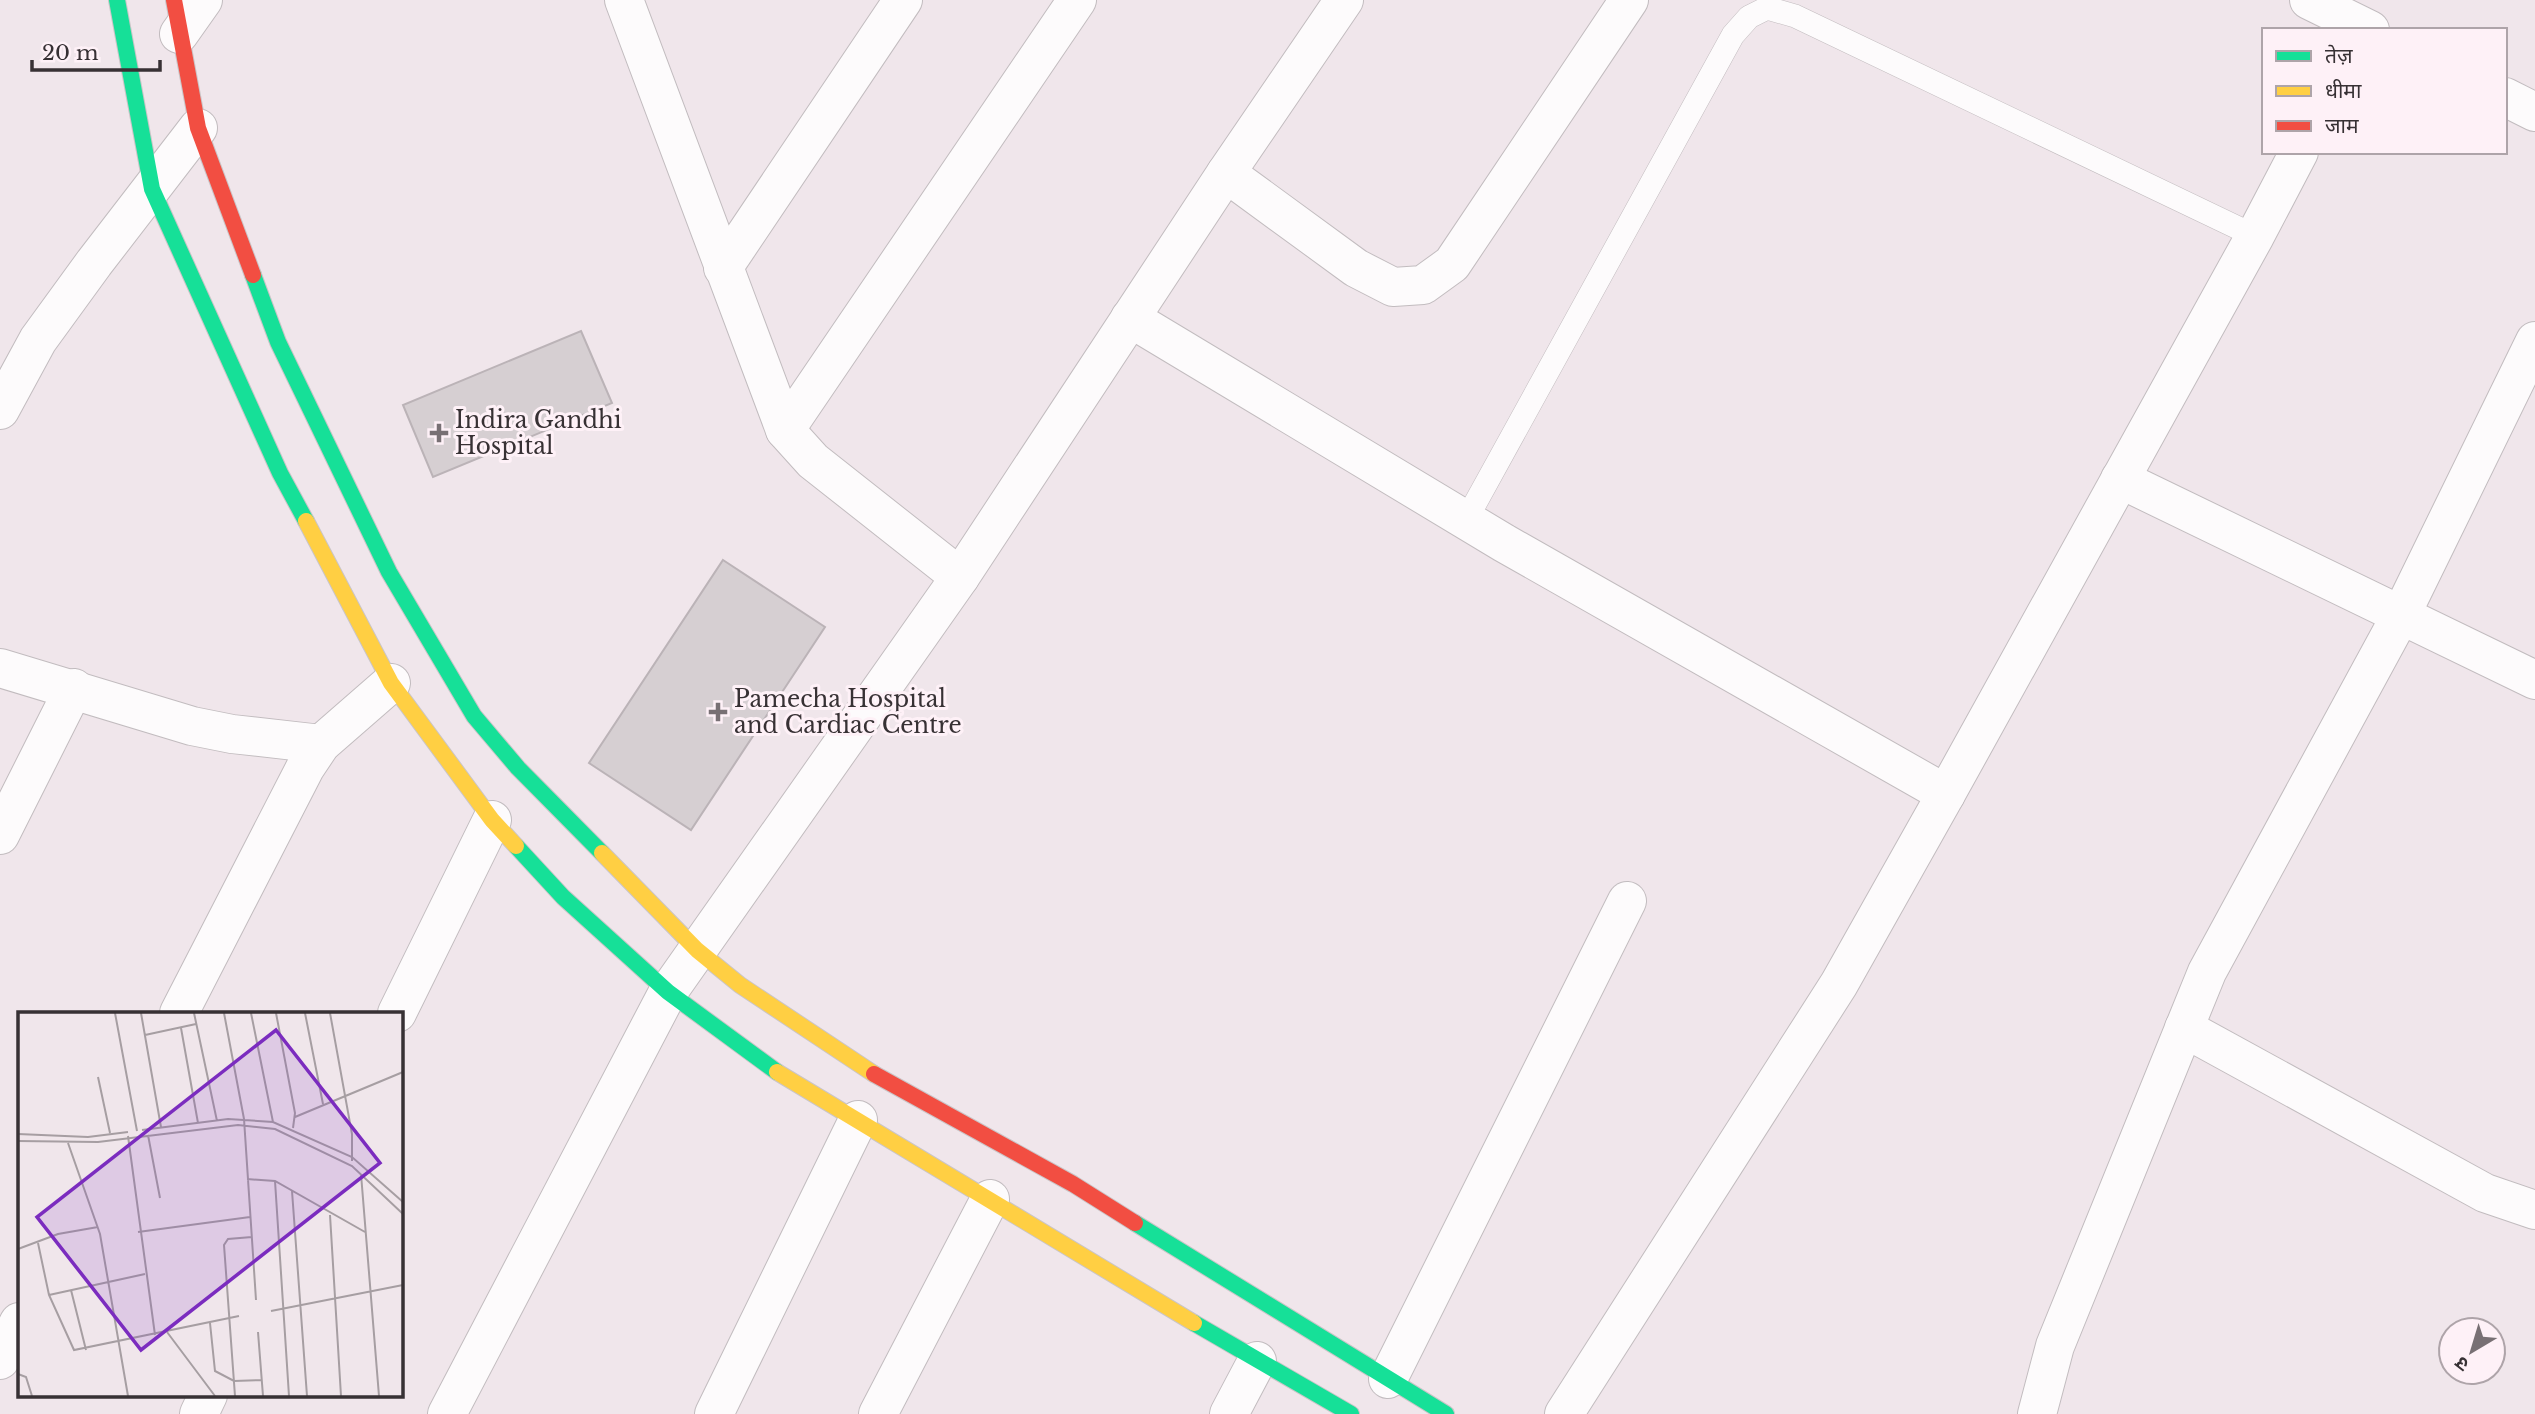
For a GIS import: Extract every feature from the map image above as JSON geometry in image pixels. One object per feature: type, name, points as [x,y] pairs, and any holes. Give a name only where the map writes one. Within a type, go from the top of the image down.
[{"type":"main road","points":[[117,0],[152,189],[280,473],[391,683],[492,820],[563,897],[668,992],[776,1071],[1257,1361],[1351,1414]]},
{"type":"main road","points":[[177,17],[198,128],[278,342],[389,572],[474,716],[518,768],[697,950],[740,985],[877,1076],[1073,1184],[1446,1414]]},
{"type":"street","points":[[177,17],[203,0]]},
{"type":"street","points":[[624,0],[785,429],[813,461],[960,577]]},
{"type":"street","points":[[723,268],[903,0]]},
{"type":"street","points":[[785,429],[1077,0]]},
{"type":"street","points":[[447,1414],[668,992],[960,577],[1226,173],[1344,0]]},
{"type":"street","points":[[1226,173],[1356,268],[1394,287],[1423,285],[1452,264],[1629,0]]},
{"type":"street","points":[[2309,0],[2364,28]]},
{"type":"street","points":[[2507,98],[2535,112]]},
{"type":"street","points":[[0,410],[38,340],[198,128]]},
{"type":"street","points":[[1563,1414],[1839,984],[2298,154]]},
{"type":"street","points":[[1130,318],[1466,520],[1946,794]]},
{"type":"street","points":[[2037,1414],[2055,1346],[2207,972],[2401,615],[2535,341]]},
{"type":"street","points":[[2120,479],[2535,680]]},
{"type":"street","points":[[0,668],[74,688],[192,726],[232,734],[321,744]]},
{"type":"street","points":[[180,1012],[305,768],[321,744],[391,683]]},
{"type":"street","points":[[0,835],[74,688]]},
{"type":"street","points":[[397,1012],[492,820]]},
{"type":"street","points":[[1388,1379],[1627,901]]},
{"type":"street","points":[[2184,1028],[2485,1193],[2535,1210]]},
{"type":"street","points":[[714,1414],[859,1120]]},
{"type":"street","points":[[878,1414],[990,1199]]},
{"type":"street","points":[[0,1360],[18,1324]]},
{"type":"street","points":[[1229,1414],[1257,1361]]},
{"type":"street","points":[[199,1414],[208,1396]]},
{"type":"lane","points":[[1466,520],[1733,35],[1749,17],[1767,8],[1795,16],[2255,236]]},
{"type":"building","points":[[581,331],[612,403],[433,477],[403,405]]},
{"type":"building","points":[[723,560],[825,627],[691,830],[589,763]]},
{"type":"traffic: fast","points":[[117,0],[152,189],[280,473],[306,521]]},
{"type":"traffic: fast","points":[[253,275],[278,342],[389,572],[474,716],[518,768],[602,853]]},
{"type":"traffic: fast","points":[[516,846],[563,897],[668,992],[777,1072]]},
{"type":"traffic: fast","points":[[1135,1223],[1446,1414]]},
{"type":"traffic: fast","points":[[1194,1323],[1351,1414]]},
{"type":"traffic: slow","points":[[306,521],[391,683],[492,820],[516,846]]},
{"type":"traffic: slow","points":[[602,853],[697,950],[740,985],[874,1074]]},
{"type":"traffic: slow","points":[[777,1072],[1194,1323]]},
{"type":"traffic: jam","points":[[174,0],[198,128],[253,275]]},
{"type":"traffic: jam","points":[[874,1074],[1073,1184],[1135,1223]]},
{"type":"place","name":"Indira Gandhi Hospital","points":[[439,433]]},
{"type":"place","name":"Pamecha Hospital and Cardiac Centre","points":[[718,712]]}]
